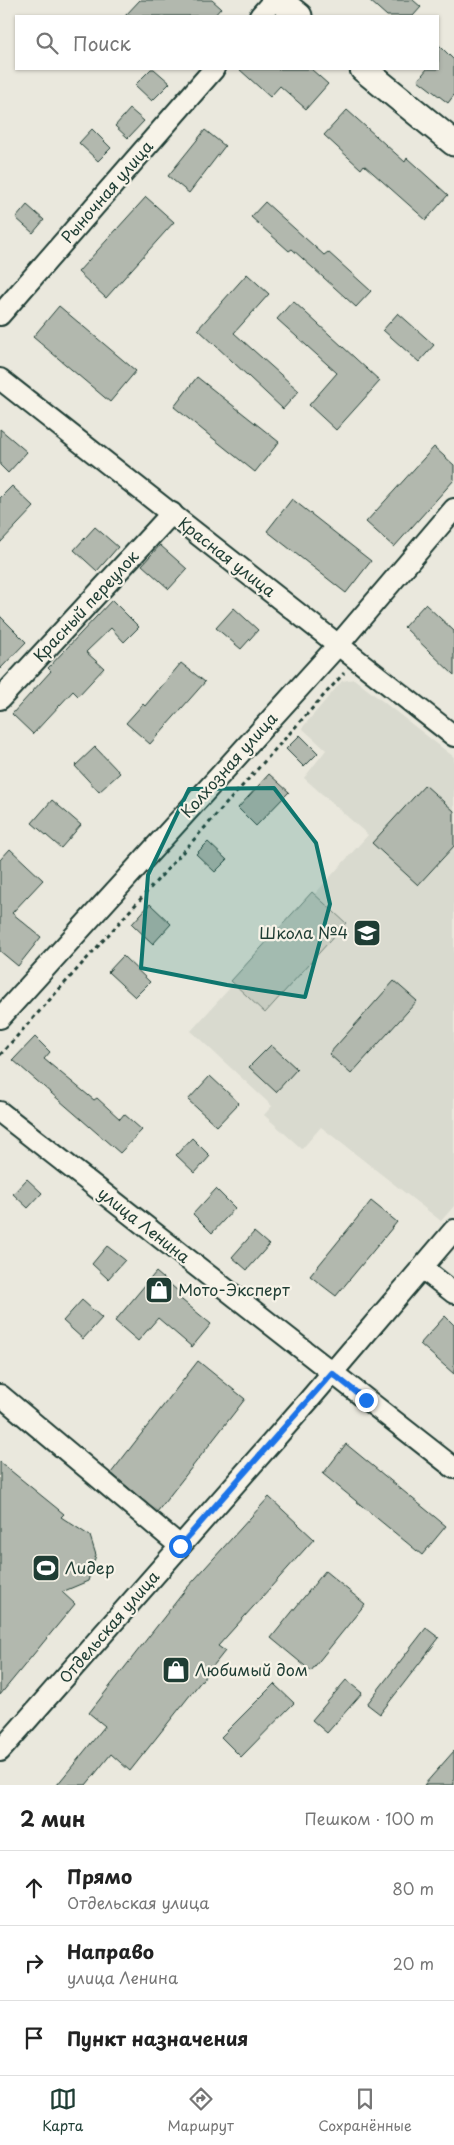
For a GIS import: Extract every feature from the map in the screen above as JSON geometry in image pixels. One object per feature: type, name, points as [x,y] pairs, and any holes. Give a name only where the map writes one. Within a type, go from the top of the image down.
[{"type":"main road","points":[[279,0],[298,15]]},
{"type":"main road","points":[[364,70],[454,143]]},
{"type":"street","points":[[261,15],[274,0]]},
{"type":"street","name":"Рыночная улица","points":[[0,315],[213,70]]},
{"type":"street","name":"Красная улица","points":[[0,379],[454,736]]},
{"type":"street","name":"Колхозная улица","points":[[0,1018],[339,644],[454,509]]},
{"type":"street","name":"Красный переулок","points":[[0,699],[172,513]]},
{"type":"street","name":"улица Ленина","points":[[0,1112],[454,1468]]},
{"type":"street","name":"Отдельская улица","points":[[0,1751],[332,1373],[454,1230]]},
{"type":"street","points":[[422,1268],[454,1293]]},
{"type":"street","points":[[0,1396],[180,1546]]},
{"type":"path","points":[[0,1055],[357,658]]},
{"type":"highlighted area","points":[[274,788],[316,843],[330,904],[305,997],[227,985],[141,968],[148,875],[189,789]]},
{"type":"shaded area","name":"Школа №4","points":[[354,679],[454,757],[454,1206],[441,1221],[321,1127],[302,1149],[264,1115],[272,1106],[191,1031],[368,835],[304,778],[326,750],[302,728],[342,681]]},
{"type":"shaded area","points":[[312,892],[346,923],[265,1013],[231,981]]},
{"type":"building","points":[[140,0],[212,0],[221,8],[215,15],[126,15]]},
{"type":"building","points":[[369,0],[413,0],[421,7],[414,15],[386,15]]},
{"type":"building","points":[[439,45],[454,60],[454,95],[448,103],[418,80],[426,70],[439,70]]},
{"type":"building","points":[[150,70],[155,70],[170,83],[152,101],[135,85]]},
{"type":"building","points":[[240,70],[312,70],[328,84],[306,109],[280,86],[270,97]]},
{"type":"building","points":[[130,109],[144,121],[128,138],[115,126]]},
{"type":"building","points":[[347,110],[405,162],[407,158],[448,195],[426,220],[364,165],[361,169],[324,135]]},
{"type":"building","points":[[92,129],[111,148],[98,161],[79,143]]},
{"type":"building","points":[[205,130],[225,146],[189,193],[168,176]]},
{"type":"building","points":[[146,197],[174,222],[106,298],[78,272]]},
{"type":"building","points":[[265,202],[324,255],[328,252],[371,291],[356,307],[292,249],[289,251],[251,217]]},
{"type":"building","points":[[27,205],[44,220],[33,233],[16,218]]},
{"type":"building","points":[[247,274],[269,294],[234,333],[299,391],[283,409],[198,329]]},
{"type":"building","points":[[293,301],[380,381],[336,430],[309,405],[337,373],[277,319]]},
{"type":"building","points":[[59,306],[136,371],[110,402],[33,337]]},
{"type":"building","points":[[398,313],[434,345],[419,362],[383,330]]},
{"type":"building","points":[[197,377],[279,442],[255,472],[174,407]]},
{"type":"building","points":[[0,429],[27,452],[8,473],[0,465]]},
{"type":"building","points":[[434,447],[454,465],[454,480],[394,547],[366,522]]},
{"type":"building","points":[[12,486],[34,507],[0,543],[0,498]]},
{"type":"building","points":[[292,499],[371,561],[346,593],[267,531]]},
{"type":"building","points":[[95,527],[118,547],[97,571],[74,550]]},
{"type":"building","points":[[160,545],[187,569],[169,589],[142,565]]},
{"type":"building","points":[[112,600],[139,627],[124,642],[111,628],[86,652],[104,668],[78,696],[73,691],[33,734],[12,714],[51,671],[48,668]]},
{"type":"building","points":[[425,604],[454,631],[454,675],[404,627]]},
{"type":"building","points":[[234,608],[258,630],[241,649],[216,628]]},
{"type":"building","points":[[0,616],[26,642],[0,669]]},
{"type":"building","points":[[181,663],[205,682],[150,744],[126,723],[143,704],[145,706]]},
{"type":"building","points":[[300,735],[318,753],[304,767],[286,749]]},
{"type":"building","points":[[95,747],[120,773],[99,792],[75,766]]},
{"type":"building","points":[[269,774],[289,792],[256,826],[238,808]]},
{"type":"building","points":[[425,785],[454,811],[454,846],[418,885],[372,843]]},
{"type":"building","points":[[52,800],[81,825],[61,848],[32,823]]},
{"type":"building","points":[[208,842],[227,860],[215,872],[196,854]]},
{"type":"building","points":[[10,849],[43,880],[12,913],[41,937],[18,966],[0,951],[0,860]]},
{"type":"building","points":[[150,904],[171,924],[153,944],[132,924]]},
{"type":"building","points":[[123,956],[150,982],[135,997],[108,972]]},
{"type":"building","points":[[394,981],[417,1001],[351,1074],[329,1054]]},
{"type":"building","points":[[35,1037],[50,1052],[44,1059],[94,1100],[97,1098],[120,1119],[124,1114],[142,1130],[120,1153],[13,1060]]},
{"type":"building","points":[[271,1045],[297,1069],[276,1092],[249,1067]]},
{"type":"building","points":[[210,1076],[239,1103],[217,1126],[188,1100]]},
{"type":"building","points":[[192,1138],[210,1156],[195,1173],[176,1155]]},
{"type":"building","points":[[27,1179],[42,1193],[28,1208],[13,1194]]},
{"type":"building","points":[[216,1189],[235,1208],[212,1233],[193,1214]]},
{"type":"building","points":[[371,1201],[397,1222],[336,1296],[310,1276]]},
{"type":"building","points":[[254,1232],[269,1245],[247,1270],[232,1257]]},
{"type":"building","points":[[107,1246],[125,1260],[108,1279],[92,1264]]},
{"type":"building","points":[[156,1272],[179,1292],[177,1296],[211,1324],[192,1347],[158,1318],[138,1341],[115,1321]]},
{"type":"building","points":[[82,1300],[102,1318],[83,1339],[63,1321]]},
{"type":"building","points":[[445,1316],[454,1325],[454,1374],[420,1344]]},
{"type":"building","points":[[198,1361],[245,1399],[157,1512],[111,1473]]},
{"type":"building","points":[[346,1444],[446,1526],[422,1555],[323,1474]]},
{"type":"building","name":"Лидер","points":[[0,1462],[64,1514],[61,1517],[90,1536],[96,1555],[88,1581],[62,1592],[75,1604],[0,1695]]},
{"type":"building","points":[[269,1497],[314,1539],[218,1646],[225,1651],[130,1771],[111,1754],[86,1785],[57,1785],[105,1726],[89,1713],[186,1589]]},
{"type":"building","points":[[325,1571],[365,1604],[311,1671],[271,1638]]},
{"type":"building","points":[[426,1628],[439,1638],[380,1714],[367,1704]]},
{"type":"building","points":[[346,1680],[362,1693],[327,1733],[312,1720]]},
{"type":"building","points":[[274,1684],[294,1703],[241,1757],[221,1737]]},
{"type":"building","points":[[454,1751],[454,1785],[424,1785]]},
{"type":"place","name":"Школа №4","points":[[367,933]]},
{"type":"place","name":"Мото-Эксперт","points":[[159,1290]]},
{"type":"place","name":"Лидер","points":[[46,1568]]},
{"type":"place","name":"Любимый дом","points":[[176,1670]]},
{"type":"route","points":[[180,1546],[332,1373],[366,1400]]}]
